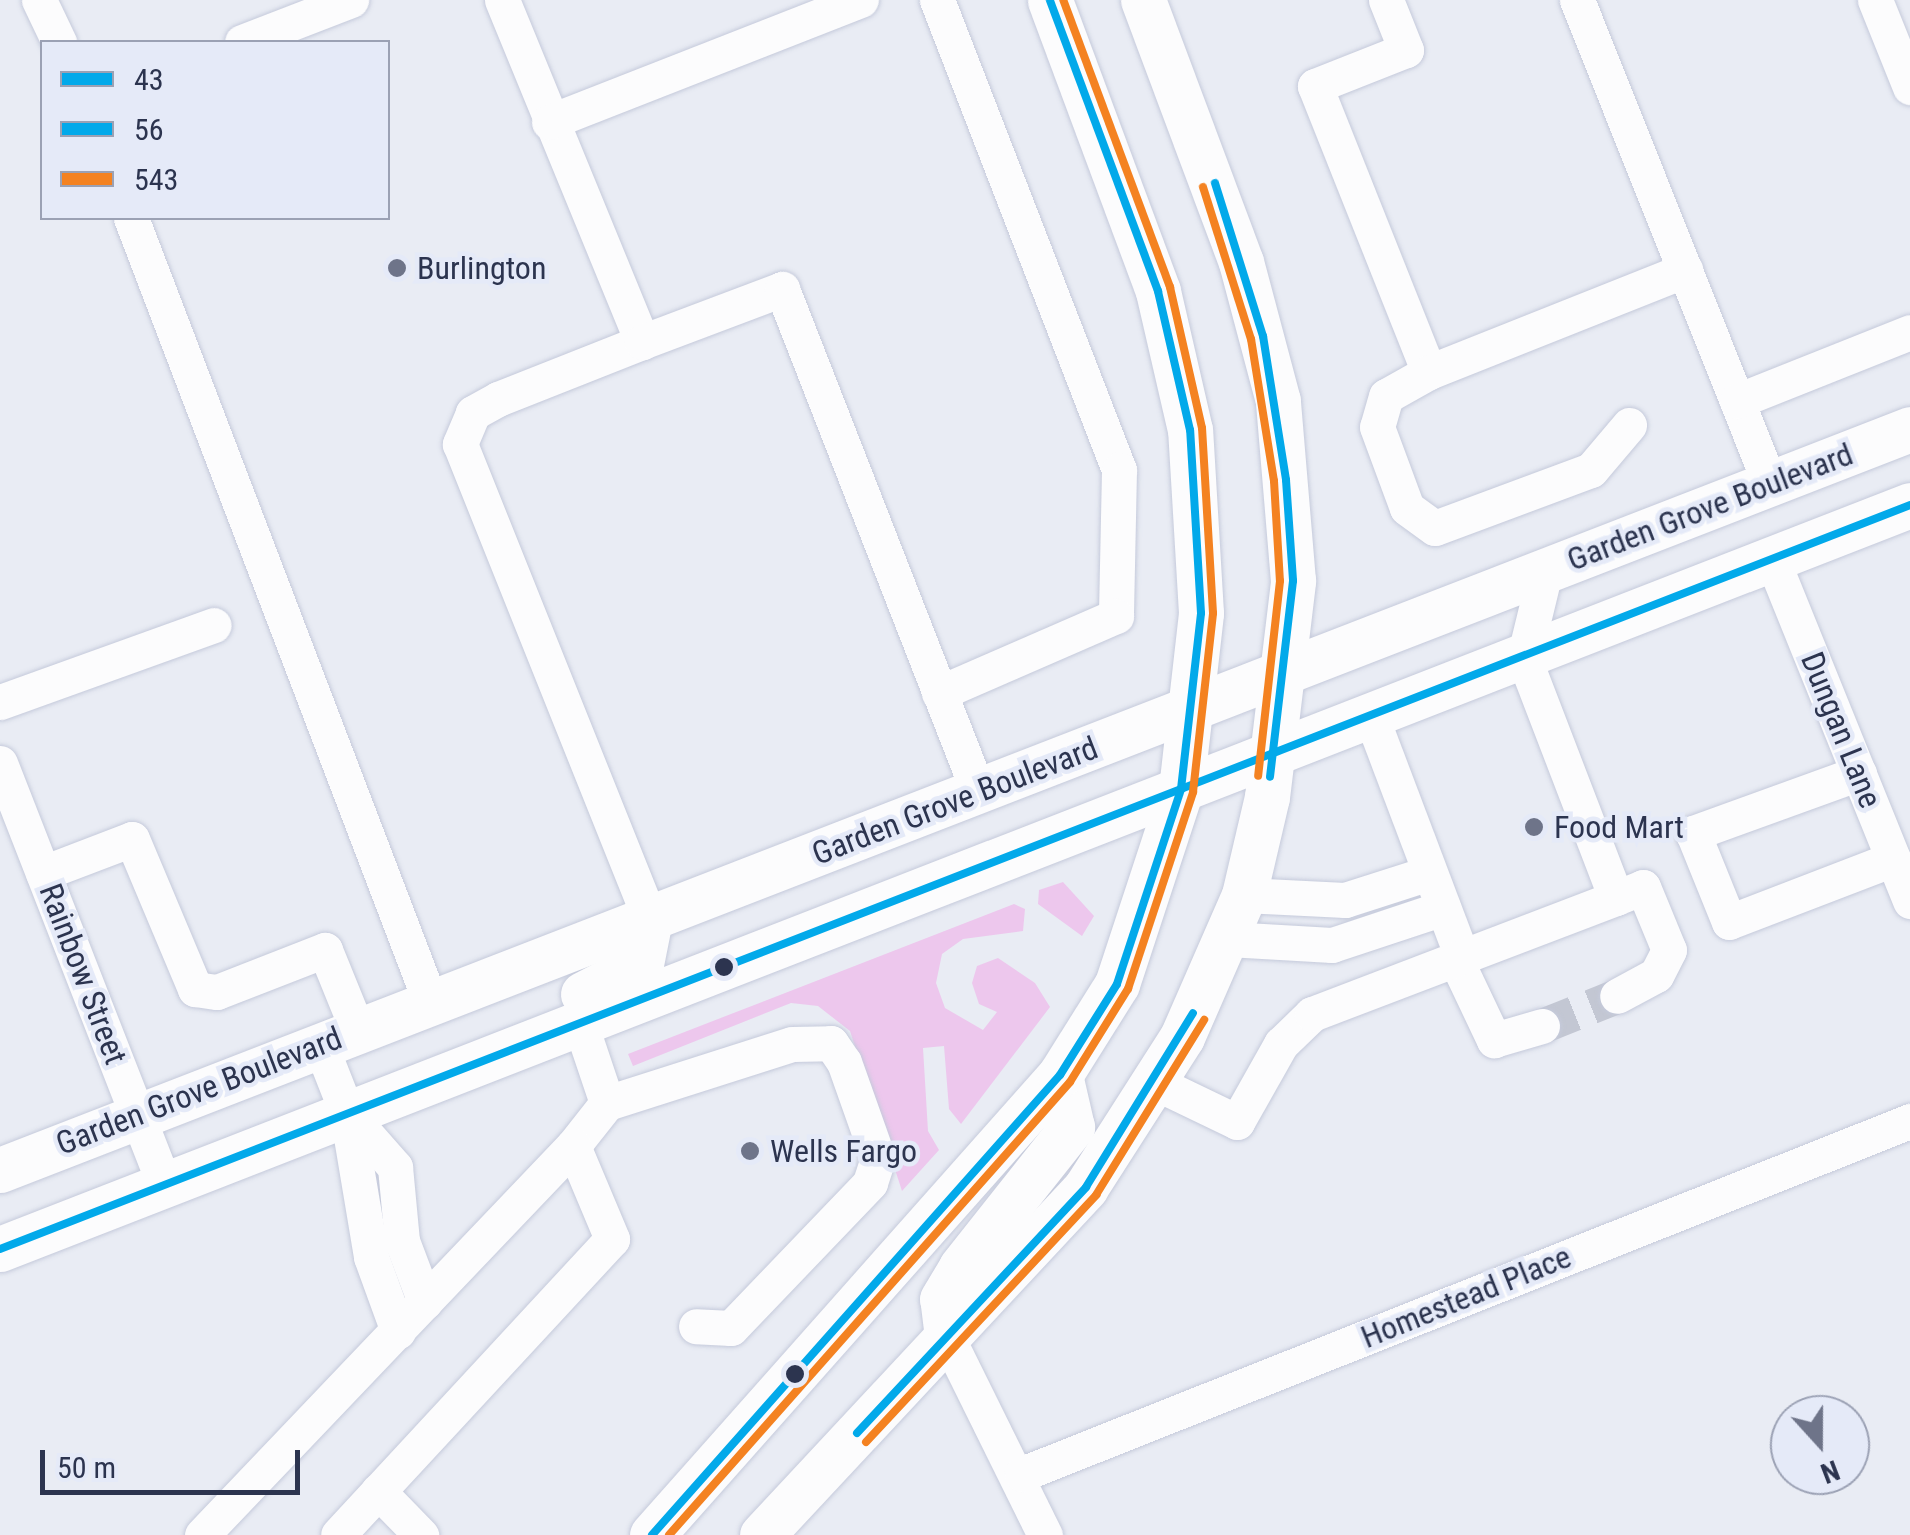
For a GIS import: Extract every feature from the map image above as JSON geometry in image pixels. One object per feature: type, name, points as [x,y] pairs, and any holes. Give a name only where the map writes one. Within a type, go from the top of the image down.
[{"type":"main road","points":[[652,1535],[1060,1075],[1117,984],[1180,788],[1196,708],[1198,502],[1177,365],[1128,198],[1050,0]]},
{"type":"main road","points":[[1110,0],[1158,112],[1192,126]]},
{"type":"main road","points":[[762,1535],[1086,1187],[1156,1083],[1228,939],[1244,895],[1273,751],[1293,580],[1278,402],[1192,126],[1143,0]]},
{"type":"main road","name":"Garden Grove Boulevard","points":[[0,1170],[430,1000],[650,919],[1910,430]]},
{"type":"main road","points":[[0,1249],[1910,505]]},
{"type":"main road","points":[[534,1040],[537,1016],[640,964],[650,919]]},
{"type":"main road","points":[[946,1338],[942,1300],[960,1266],[1072,1127],[1060,1075]]},
{"type":"street","points":[[39,0],[58,40]]},
{"type":"street","points":[[247,40],[352,0]]},
{"type":"street","points":[[502,0],[642,342]]},
{"type":"street","points":[[937,0],[1119,470],[1116,616],[940,693]]},
{"type":"street","points":[[1386,0],[1406,50],[1315,86],[1429,372]]},
{"type":"street","points":[[1577,0],[1770,484]]},
{"type":"street","points":[[1876,0],[1910,87]]},
{"type":"street","points":[[549,122],[850,2]]},
{"type":"street","points":[[131,220],[430,1000]]},
{"type":"street","points":[[1629,425],[1591,470],[1435,528],[1406,508],[1377,427],[1386,396],[1429,372],[1685,270]]},
{"type":"street","points":[[650,919],[460,444],[473,414],[498,399],[642,342],[782,289],[978,792]]},
{"type":"street","points":[[1737,401],[1910,332]]},
{"type":"street","name":"Dungan Lane","points":[[1772,559],[1910,900]]},
{"type":"street","points":[[1544,572],[1524,658],[1616,898]]},
{"type":"street","points":[[0,702],[214,626]]},
{"type":"street","points":[[1371,716],[1459,958],[1494,1040],[1542,1026]]},
{"type":"street","name":"Rainbow Street","points":[[0,764],[164,1184]]},
{"type":"street","points":[[1859,773],[1693,834],[1729,922],[1893,859]]},
{"type":"street","points":[[43,872],[132,840],[194,988],[217,992],[325,950],[371,1257],[398,1331]]},
{"type":"street","points":[[1244,895],[1345,900],[1429,874]]},
{"type":"street","points":[[1156,1083],[1237,1122],[1281,1044],[1312,1014],[1644,887],[1668,950],[1656,975],[1617,996]]},
{"type":"street","points":[[1228,939],[1332,945],[1443,908]]},
{"type":"street","points":[[580,1023],[607,1102]]},
{"type":"street","points":[[202,1535],[573,1146],[607,1102],[792,1044],[830,1043],[844,1062],[878,1158],[870,1183],[732,1328],[696,1326]]},
{"type":"street","points":[[348,1113],[395,1167],[402,1241],[425,1302]]},
{"type":"street","name":"Homestead Place","points":[[1022,1474],[1910,1120]]},
{"type":"street","points":[[346,1532],[378,1491],[612,1239],[573,1146]]},
{"type":"street","points":[[946,1338],[1022,1474],[1045,1535]]},
{"type":"street","points":[[378,1491],[422,1535]]},
{"type":"shaded area","points":[[1063,882],[1094,916],[1082,936],[1038,904],[1039,890]]},
{"type":"shaded area","points":[[1014,904],[1025,909],[1023,931],[963,939],[942,954],[936,983],[945,1008],[983,1030],[997,1012],[979,1004],[972,983],[977,966],[998,958],[1035,983],[1050,1007],[961,1124],[949,1109],[944,1046],[923,1048],[928,1131],[939,1150],[902,1191],[850,1031],[818,1006],[791,1003],[633,1066],[628,1054]]},
{"type":"tunnel","points":[[1542,1026],[1617,996]]},
{"type":"transit line","name":"43","points":[[652,1535],[1060,1075],[1117,984],[1181,789],[1201,613],[1190,430],[1158,291],[1050,0]]},
{"type":"transit line","name":"543","points":[[669,1535],[1070,1082],[1128,989],[1193,792],[1213,613],[1202,428],[1170,287],[1063,0]]},
{"type":"transit line","name":"43","points":[[1215,183],[1263,336],[1286,480],[1293,581],[1270,777]]},
{"type":"transit line","name":"543","points":[[1203,187],[1251,339],[1274,481],[1280,581],[1258,776]]},
{"type":"transit line","name":"56","points":[[0,1249],[1910,505]]},
{"type":"transit line","name":"43","points":[[857,1433],[1086,1187],[1193,1013]]},
{"type":"transit line","name":"543","points":[[866,1442],[1096,1195],[1204,1020]]},
{"type":"place","name":"Burlington","points":[[397,268]]},
{"type":"place","name":"Food Mart","points":[[1534,827]]},
{"type":"place","name":"Wells Fargo","points":[[750,1151]]}]
